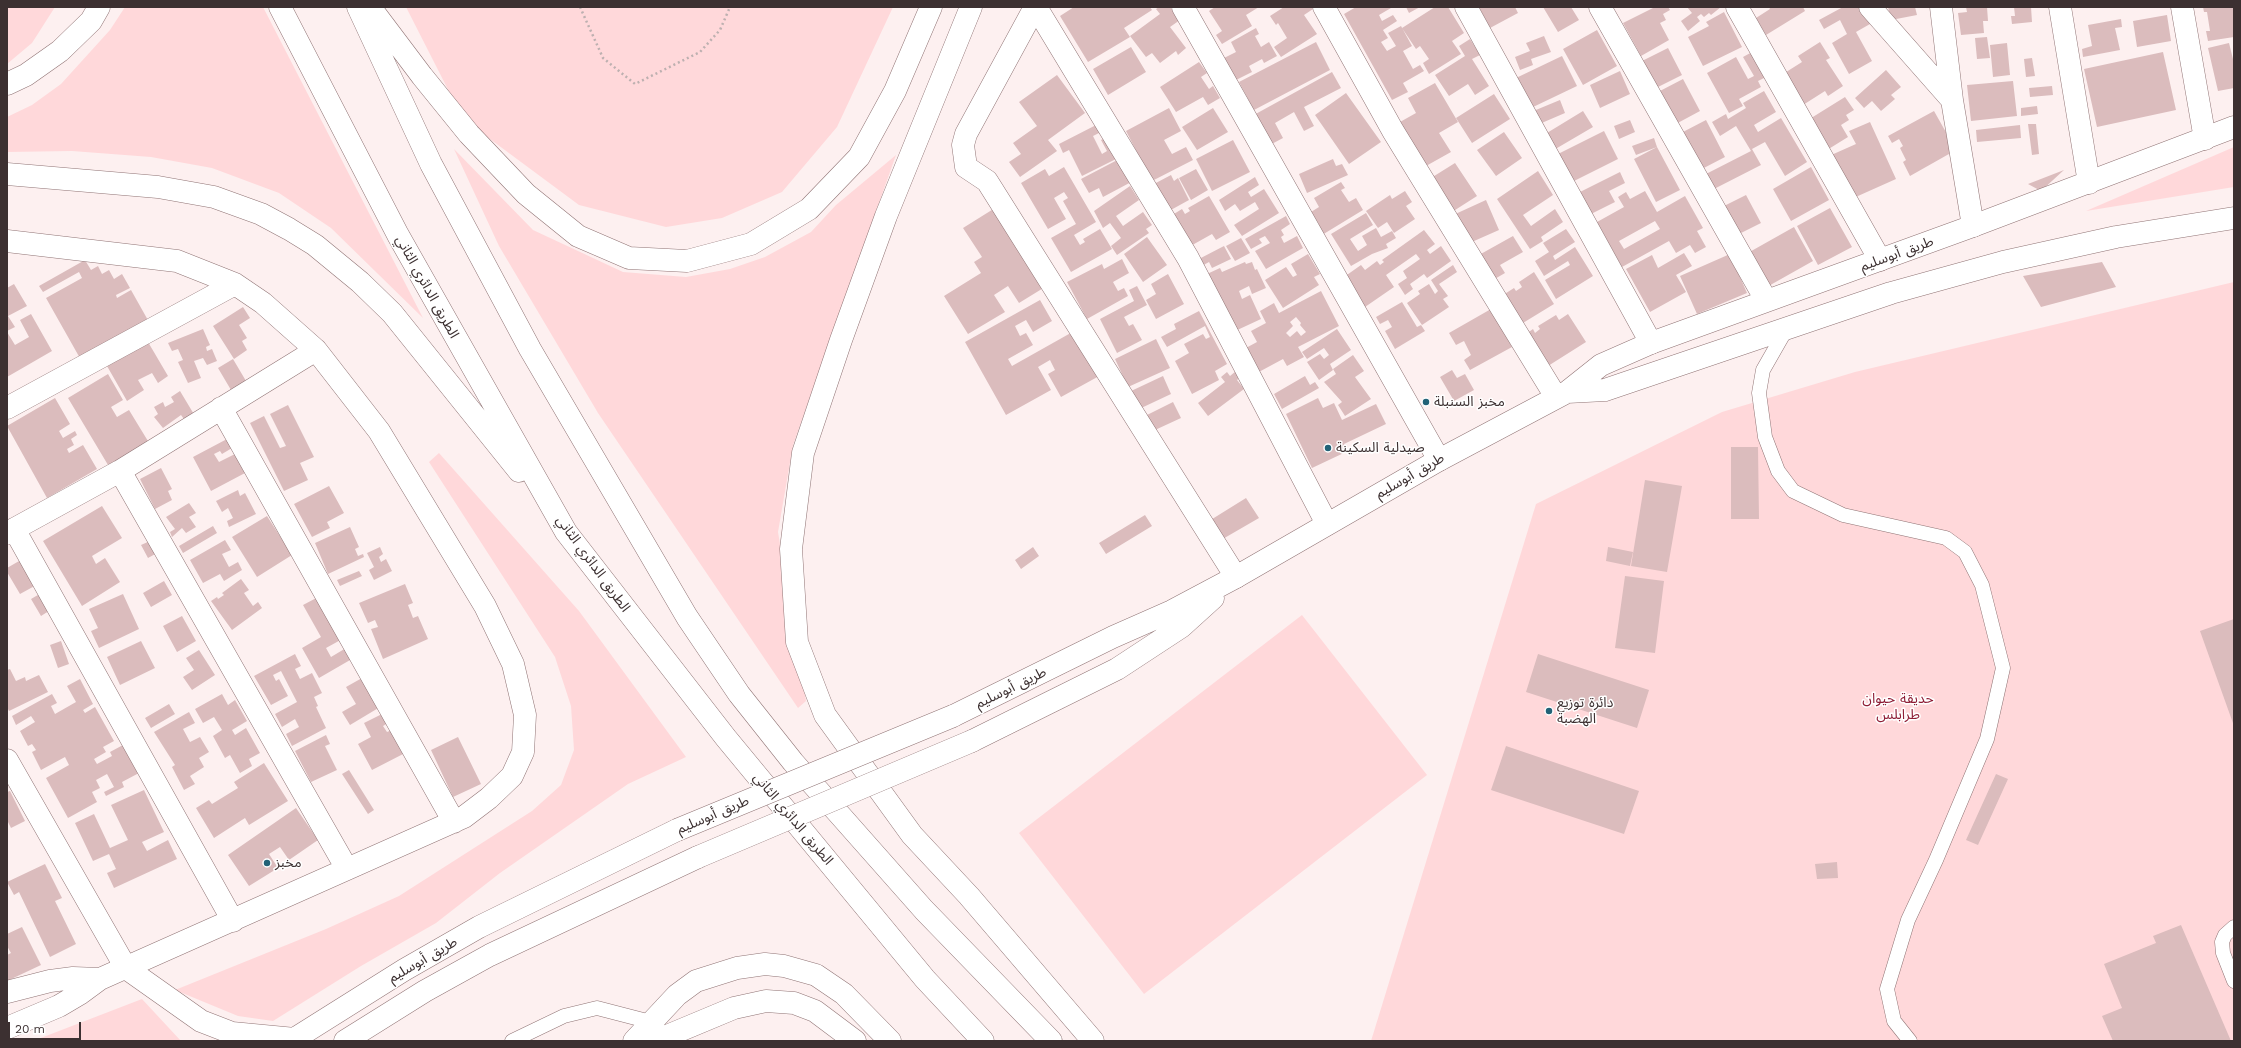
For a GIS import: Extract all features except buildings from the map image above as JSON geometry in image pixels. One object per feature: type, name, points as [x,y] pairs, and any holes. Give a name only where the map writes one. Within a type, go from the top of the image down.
[{"type":"main road","points":[[7,84],[26,75],[60,50],[91,21],[99,7]]},
{"type":"main road","name":"الطريق الدائري الثاني","points":[[280,7],[398,235],[566,532],[726,738],[925,979],[983,1041]]},
{"type":"main road","points":[[358,7],[430,164],[530,349],[687,617],[739,694],[793,762],[924,910],[1051,1041]]},
{"type":"main road","points":[[370,7],[422,76],[470,134],[526,194],[578,236],[629,258],[687,261],[751,244],[809,209],[859,157],[894,91],[931,7]]},
{"type":"main road","points":[[971,7],[886,216],[841,340],[803,453],[791,549],[797,642],[825,715],[907,828],[969,896],[1093,1041]]},
{"type":"main road","points":[[1236,577],[987,181],[966,167],[963,146],[966,134],[1036,7],[1188,258],[1327,524]]},
{"type":"main road","points":[[1183,7],[1439,460]]},
{"type":"main road","points":[[1324,7],[1393,131],[1561,395]]},
{"type":"main road","points":[[1466,7],[1650,343]]},
{"type":"main road","points":[[1600,7],[1766,300]]},
{"type":"main road","points":[[1737,7],[1880,260]]},
{"type":"main road","points":[[1870,7],[1952,100]]},
{"type":"main road","points":[[1941,7],[1952,100],[1973,226]]},
{"type":"main road","points":[[2060,7],[2089,183]]},
{"type":"main road","points":[[2182,7],[2205,139]]},
{"type":"main road","name":"طريق أبوسليم","points":[[293,1040],[404,970],[480,927],[677,830],[953,716],[1113,637],[1172,611],[1236,577],[1439,460],[1561,395],[1601,365],[1650,343],[1973,226],[2234,127]]},
{"type":"main road","points":[[7,174],[158,187],[214,197],[261,214],[315,245],[360,282],[392,313],[467,404],[566,532]]},
{"type":"main road","name":"طريق أبوسليم","points":[[1561,395],[1606,390],[1891,293],[2003,262],[2116,237],[2234,218]]},
{"type":"main road","points":[[7,241],[177,261],[235,284],[263,303],[316,350],[379,431],[485,606],[514,664],[525,715],[523,752],[512,776],[489,798],[454,822],[100,979],[81,993],[59,1006],[7,1028]]},
{"type":"main road","points":[[7,258],[31,244]]},
{"type":"main road","points":[[7,408],[235,284]]},
{"type":"main road","points":[[233,921],[11,531],[120,471],[316,350]]},
{"type":"main road","points":[[221,408],[454,822]]},
{"type":"main road","points":[[120,471],[347,870]]},
{"type":"main road","name":"طريق أبوسليم","points":[[345,1041],[426,991],[490,955],[698,857],[972,741],[1117,669],[1181,627],[1236,577]]},
{"type":"main road","points":[[7,760],[126,968],[201,1021],[232,1033],[293,1040]]},
{"type":"main road","points":[[653,1032],[677,995],[696,981],[737,968],[765,964],[784,966],[816,975],[844,994],[890,1041]]},
{"type":"main road","points":[[7,992],[50,981],[73,978],[100,979]]},
{"type":"main road","points":[[634,1041],[653,1032],[734,1008],[766,1001],[794,1003],[815,1011],[855,1041]]},
{"type":"lane","points":[[1787,328],[1763,370],[1759,393],[1764,437],[1778,470],[1793,491],[1843,515],[1946,538],[1965,552],[1982,585],[2003,668],[1987,739],[1936,860],[1908,920],[1887,988],[1894,1021],[1910,1041]]},
{"type":"lane","points":[[2234,927],[2225,935],[2222,942],[2223,953],[2234,980]]},
{"type":"lane","points":[[512,1041],[564,1016],[597,1008],[653,1032]]},
{"type":"path","points":[[580,7],[603,58],[635,84],[700,52],[720,30],[730,7]]},
{"type":"green space","points":[[7,7],[55,7],[32,43],[7,64]]},
{"type":"green space","points":[[125,7],[263,7],[423,318],[331,228],[279,193],[212,168],[151,157],[72,151],[7,152],[7,117],[32,105],[61,84],[110,30]]},
{"type":"green space","points":[[406,7],[893,7],[837,127],[782,192],[722,218],[666,227],[579,205],[463,119]]},
{"type":"green space","points":[[2234,147],[2234,187],[2086,211]]},
{"type":"green space","points":[[454,149],[533,230],[623,272],[686,277],[730,269],[765,257],[811,232],[836,205],[896,155],[793,445],[778,532],[806,701],[798,708],[598,413],[499,246]]},
{"type":"green space","name":"حديقة حيوان طرابلس","points":[[2234,282],[2234,1041],[1371,1041],[1536,504],[1722,412],[1855,372]]},
{"type":"green space","points":[[439,453],[579,611],[686,757],[628,784],[500,873],[436,923],[361,966],[273,1021],[238,1016],[175,990],[326,929],[399,896],[532,811],[561,785],[574,750],[571,706],[555,657],[429,462]]},
{"type":"green space","points":[[1302,615],[1427,775],[1144,994],[1019,833]]},
{"type":"green space","points":[[142,999],[181,1041],[33,1041]]},
{"type":"place","name":"مخبز السنبلة","points":[[1426,402]]},
{"type":"place","name":"صيدلية السكينة","points":[[1328,448]]},
{"type":"place","name":"دائرة توزيع الهضبة","points":[[1549,711]]},
{"type":"place","name":"مخبز","points":[[267,863]]}]
